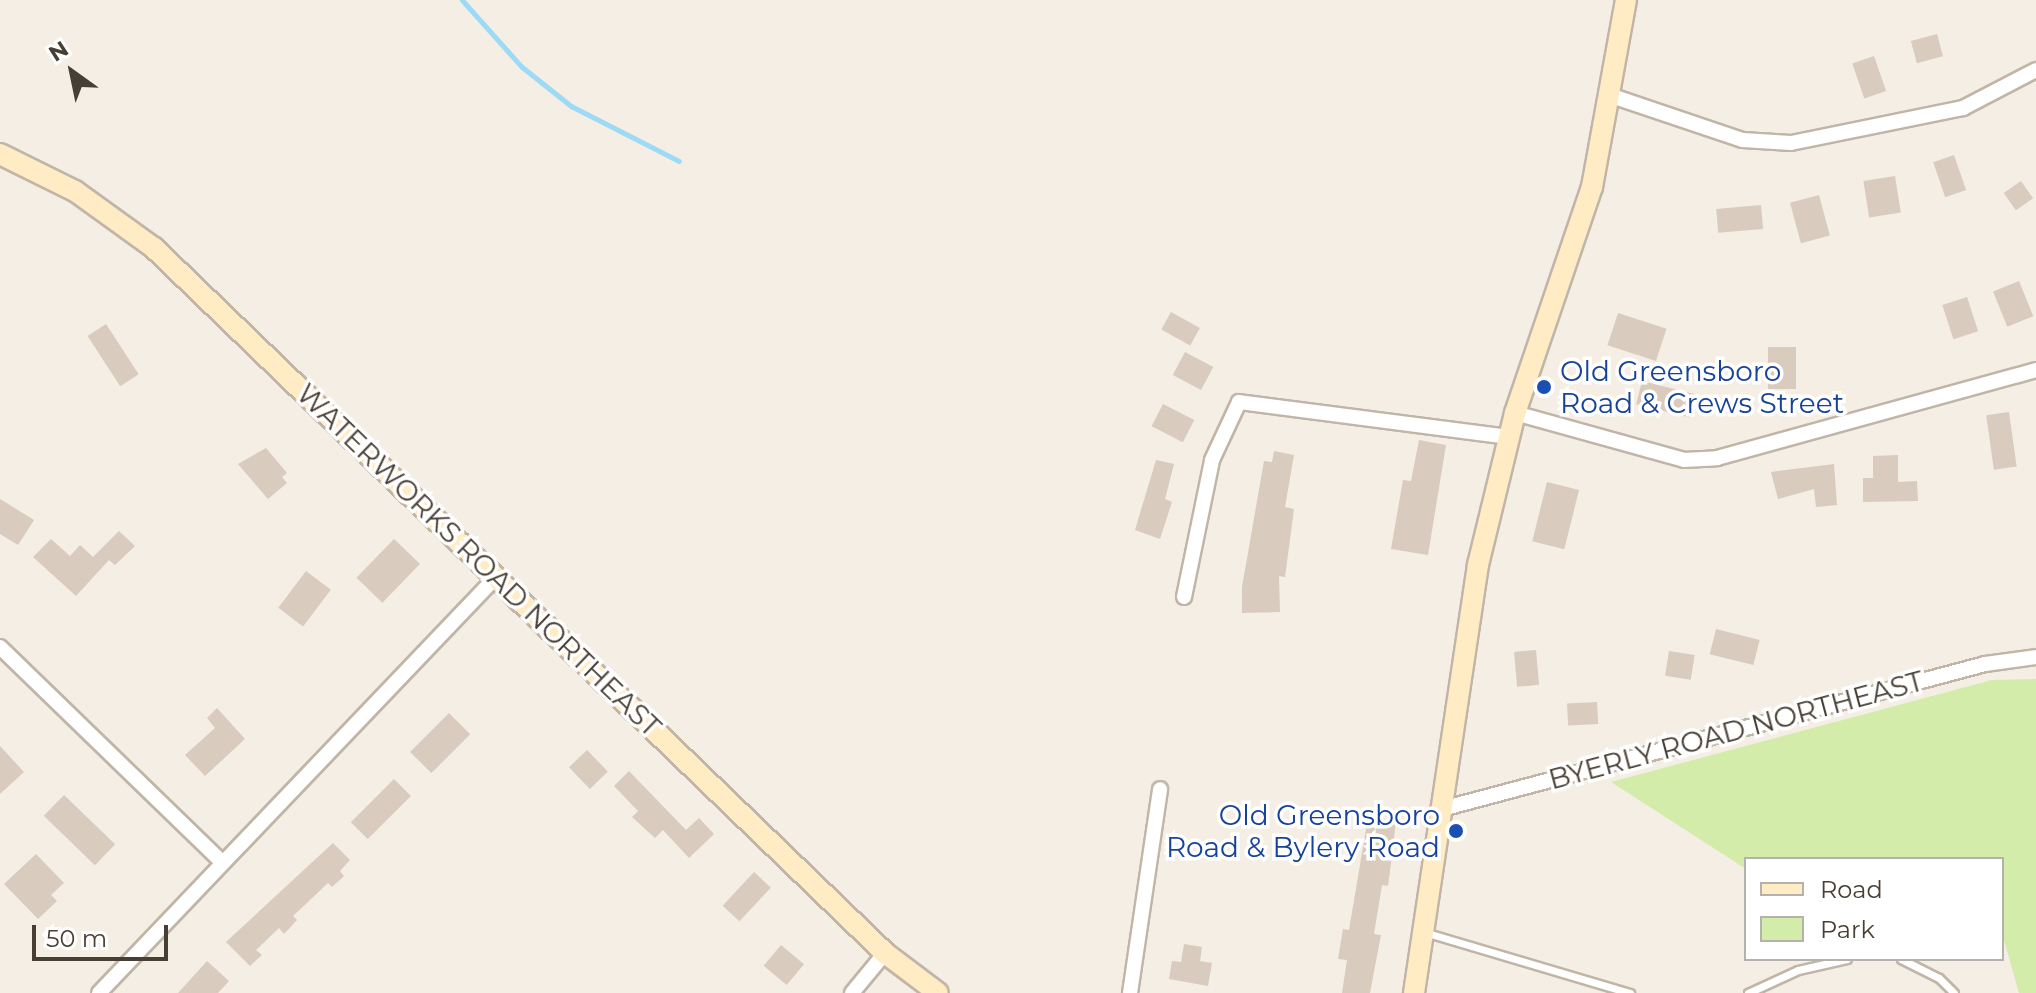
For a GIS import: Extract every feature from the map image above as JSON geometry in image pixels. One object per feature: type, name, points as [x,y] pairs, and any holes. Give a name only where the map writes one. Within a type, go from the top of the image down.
[{"type":"street","points":[[1414,993],[1438,810],[1478,565],[1515,413],[1592,187],[1612,96],[1626,0]]},
{"type":"street","points":[[1612,96],[1743,140],[1791,143],[1963,108],[2036,70]]},
{"type":"street","name":"WATERWORKS ROAD NORTHEAST","points":[[0,154],[75,191],[154,248],[885,953],[938,993]]},
{"type":"street","points":[[1515,413],[1684,460],[1717,458],[2036,370]]},
{"type":"street","points":[[1184,597],[1212,460],[1239,402],[1510,437]]},
{"type":"street","points":[[99,993],[495,578]]},
{"type":"street","points":[[0,647],[223,863]]},
{"type":"street","name":"BYERLY ROAD NORTHEAST","points":[[1438,810],[1985,664],[2036,657]]},
{"type":"street","points":[[1130,993],[1160,789]]},
{"type":"street","points":[[852,993],[885,953]]},
{"type":"lane","points":[[1422,932],[1612,991],[1630,993]]},
{"type":"lane","points":[[1748,993],[1798,970],[1838,961]]},
{"type":"lane","points":[[1905,961],[1939,978],[1954,993]]},
{"type":"green space","points":[[2036,679],[2036,993],[2019,993],[2004,940],[2004,857],[1744,857],[1744,868],[1611,782],[1992,680]]},
{"type":"building","points":[[1937,34],[1943,56],[1917,63],[1911,41]]},
{"type":"building","points":[[1874,56],[1886,91],[1864,98],[1852,63]]},
{"type":"building","points":[[1954,155],[1966,190],[1945,197],[1933,162]]},
{"type":"building","points":[[1895,176],[1901,213],[1869,218],[1863,181]]},
{"type":"building","points":[[2021,181],[2033,198],[2016,210],[2004,193]]},
{"type":"building","points":[[1819,195],[1830,236],[1801,243],[1790,203]]},
{"type":"building","points":[[1761,205],[1763,229],[1718,233],[1716,209]]},
{"type":"building","points":[[2019,281],[2033,316],[2007,327],[1993,291]]},
{"type":"building","points":[[1967,297],[1978,331],[1953,339],[1942,305]]},
{"type":"building","points":[[1171,312],[1200,328],[1190,345],[1161,329]]},
{"type":"building","points":[[1618,313],[1667,329],[1656,361],[1607,345]]},
{"type":"building","points":[[106,324],[139,374],[120,386],[88,336]]},
{"type":"building","points":[[1768,347],[1796,347],[1796,389],[1768,389]]},
{"type":"building","points":[[1185,352],[1213,367],[1201,390],[1173,375]]},
{"type":"building","points":[[1642,381],[1695,394],[1690,418],[1636,404]]},
{"type":"building","points":[[1163,404],[1194,420],[1183,442],[1152,426]]},
{"type":"building","points":[[2009,412],[2017,466],[1994,470],[1986,415]]},
{"type":"building","points":[[1419,440],[1446,445],[1428,555],[1391,549],[1403,480],[1411,481]]},
{"type":"building","points":[[266,448],[287,473],[282,477],[287,483],[268,499],[238,464]]},
{"type":"building","points":[[1274,451],[1294,455],[1285,507],[1294,509],[1285,577],[1279,576],[1280,612],[1242,613],[1242,587],[1264,461],[1272,462]]},
{"type":"building","points":[[1898,455],[1898,482],[1917,481],[1918,501],[1863,502],[1863,478],[1873,478],[1873,456]]},
{"type":"building","points":[[1156,460],[1174,464],[1165,499],[1172,502],[1160,539],[1135,530]]},
{"type":"building","points":[[1834,464],[1837,505],[1816,507],[1814,489],[1778,499],[1771,472]]},
{"type":"building","points":[[1547,482],[1579,490],[1564,549],[1532,541]]},
{"type":"building","points":[[0,499],[34,520],[18,545],[0,534]]},
{"type":"building","points":[[119,531],[135,546],[115,565],[109,560],[76,596],[33,557],[51,539],[70,556],[80,545],[93,557]]},
{"type":"building","points":[[394,539],[420,564],[382,603],[356,578]]},
{"type":"building","points":[[306,571],[331,590],[303,626],[278,608]]},
{"type":"building","points":[[1716,629],[1760,640],[1753,665],[1710,654]]},
{"type":"building","points":[[1536,650],[1539,685],[1517,687],[1514,652]]},
{"type":"building","points":[[1669,651],[1695,655],[1691,680],[1665,676]]},
{"type":"building","points":[[1597,702],[1598,724],[1568,726],[1567,704]]},
{"type":"building","points":[[217,708],[245,739],[205,776],[185,755],[215,728],[207,718]]},
{"type":"building","points":[[449,713],[470,734],[431,773],[410,752]]},
{"type":"building","points":[[0,746],[24,772],[0,794]]},
{"type":"building","points":[[587,750],[608,772],[590,789],[569,767]]},
{"type":"building","points":[[629,771],[686,830],[699,818],[714,834],[689,858],[663,830],[655,838],[632,817],[638,811],[614,786]]},
{"type":"building","points":[[394,779],[411,796],[368,839],[351,822]]},
{"type":"building","points":[[64,795],[115,844],[95,865],[44,816]]},
{"type":"building","points":[[1368,817],[1396,821],[1388,886],[1382,885],[1374,934],[1381,935],[1370,993],[1342,993],[1347,960],[1338,959],[1343,929],[1349,930]]},
{"type":"building","points":[[333,843],[350,860],[340,871],[344,876],[332,887],[328,883],[293,916],[297,920],[284,934],[279,928],[256,950],[262,955],[250,966],[226,942]]},
{"type":"building","points":[[36,854],[64,883],[51,895],[57,901],[38,919],[4,884]]},
{"type":"building","points":[[754,872],[771,888],[739,921],[723,906]]},
{"type":"building","points":[[1184,944],[1202,947],[1200,961],[1212,963],[1208,986],[1169,979],[1172,961],[1181,962]]},
{"type":"building","points":[[781,945],[804,964],[787,985],[764,966]]},
{"type":"building","points":[[207,961],[229,981],[218,993],[178,993]]},
{"type":"waterway","points":[[462,0],[522,67],[571,106],[679,161]]},
{"type":"place","name":"Old Greensboro Road & Crews Street","points":[[1544,387]]},
{"type":"place","name":"Old Greensboro Road & Bylery Road","points":[[1456,831]]}]
